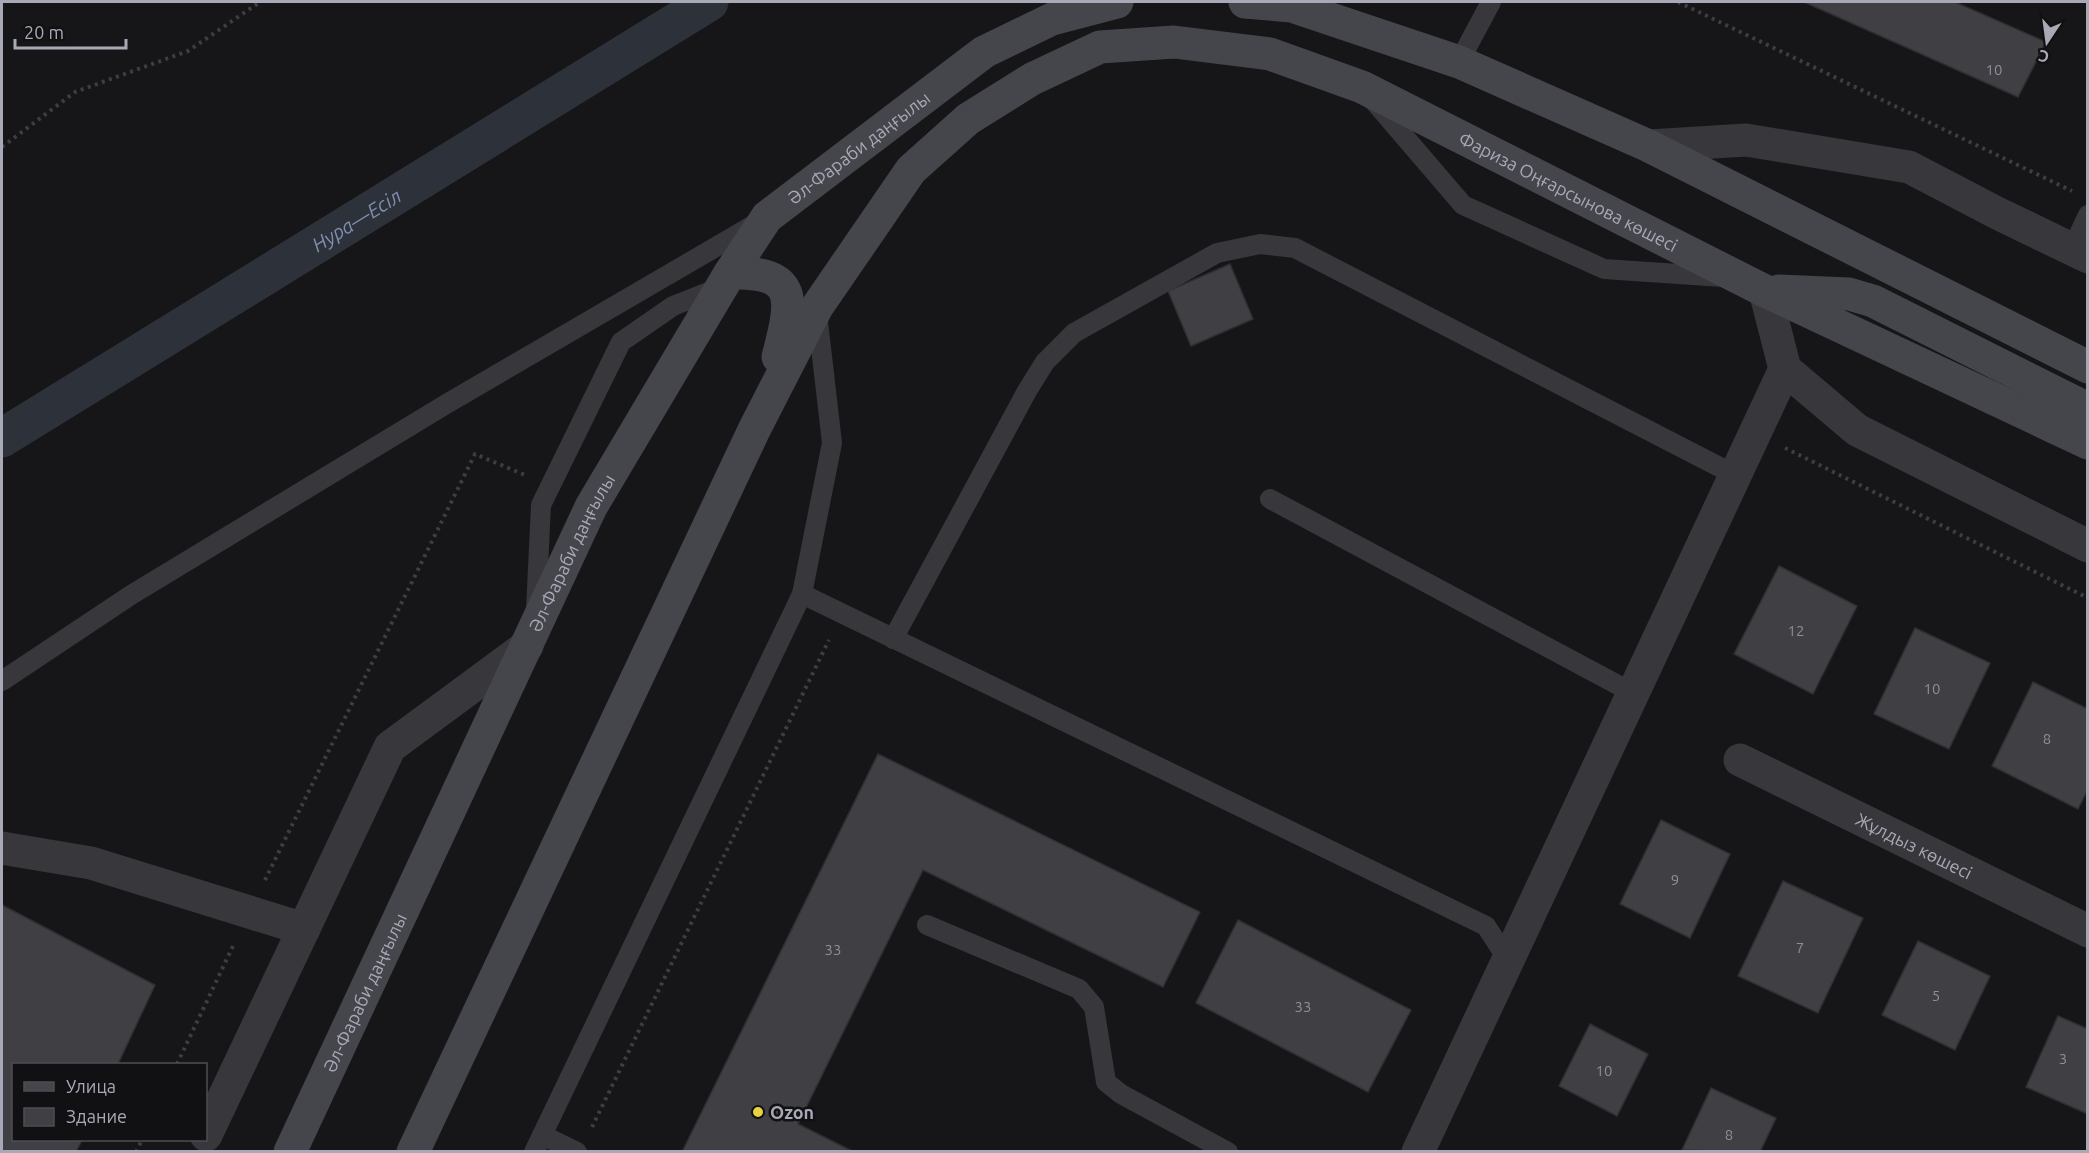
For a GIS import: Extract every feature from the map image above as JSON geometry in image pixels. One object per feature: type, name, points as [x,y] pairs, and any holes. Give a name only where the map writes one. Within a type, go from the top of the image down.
[{"type":"street","name":"Әл-Фараби даңғылы","points":[[290,1152],[591,507],[725,280],[767,217],[984,52],[1052,19],[1117,2]]},
{"type":"street","points":[[1245,2],[1292,6],[1459,63],[1649,146],[2088,367]]},
{"type":"street","name":"Фариза Оңғарсынова көшесі","points":[[817,308],[911,170],[968,119],[1032,79],[1100,47],[1174,42],[1270,54],[1362,87],[1753,284],[2088,443]]},
{"type":"street","points":[[1649,146],[1746,140],[1909,167],[2080,253]]},
{"type":"street","points":[[725,280],[753,272],[773,278],[786,292],[788,317],[754,430]]},
{"type":"street","points":[[2088,409],[1872,301],[1849,294],[1753,284],[1785,369],[1857,430],[2088,546]]},
{"type":"street","points":[[413,1152],[754,430],[817,308]]},
{"type":"street","points":[[1418,1152],[1785,369]]},
{"type":"street","points":[[207,1133],[390,747],[531,638]]},
{"type":"street","name":"Жұлдыз көшесі","points":[[1740,760],[2088,931]]},
{"type":"street","points":[[2,848],[91,863],[304,929]]},
{"type":"lane","points":[[1459,63],[1491,2]]},
{"type":"lane","points":[[1362,87],[1463,205],[1604,269],[1753,284]]},
{"type":"lane","points":[[2080,253],[2088,215]]},
{"type":"lane","points":[[2,681],[131,595],[448,404],[767,217]]},
{"type":"lane","points":[[893,639],[1027,392],[1046,362],[1074,333],[1217,253],[1260,244],[1295,248],[1735,475]]},
{"type":"lane","points":[[531,638],[541,505],[621,342],[673,306],[725,280]]},
{"type":"lane","points":[[576,1152],[538,1143],[802,594],[832,443],[817,308]]},
{"type":"lane","points":[[1270,499],[1633,693]]},
{"type":"lane","points":[[802,594],[1486,926],[1508,960]]},
{"type":"lane","points":[[927,925],[1079,989],[1094,1007],[1106,1082],[1121,1094],[1228,1152]]},
{"type":"path","points":[[2,148],[75,92],[188,51],[260,2]]},
{"type":"path","points":[[1678,2],[2077,193]]},
{"type":"path","points":[[1755,434],[2088,598]]},
{"type":"path","points":[[178,1063],[249,912],[475,454],[550,485]]},
{"type":"path","points":[[590,1130],[842,614]]},
{"type":"building","points":[[1804,2],[1955,2],[2046,42],[2018,97]]},
{"type":"building","points":[[1230,264],[1253,319],[1191,346],[1168,291]]},
{"type":"building","points":[[1779,566],[1857,606],[1813,694],[1734,654]]},
{"type":"building","points":[[1915,628],[1990,663],[1949,749],[1874,714]]},
{"type":"building","points":[[2033,682],[2088,709],[2088,789],[2078,809],[1992,766]]},
{"type":"building","points":[[878,754],[1200,912],[1163,987],[923,870],[798,1124],[854,1152],[682,1152]]},
{"type":"building","points":[[1661,820],[1730,854],[1690,938],[1620,904]]},
{"type":"building","points":[[1783,881],[1863,918],[1818,1013],[1738,976]]},
{"type":"building","points":[[2,905],[155,985],[118,1063],[12,1063],[12,1141],[82,1141],[76,1152],[2,1152]]},
{"type":"building","points":[[1238,920],[1411,1010],[1368,1092],[1196,1003]]},
{"type":"building","points":[[1918,941],[1990,976],[1955,1050],[1882,1015]]},
{"type":"building","points":[[2058,1016],[2088,1029],[2088,1114],[2026,1087]]},
{"type":"building","points":[[1590,1024],[1648,1054],[1617,1116],[1559,1086]]},
{"type":"building","points":[[1711,1088],[1776,1118],[1760,1152],[1682,1150]]},
{"type":"waterway","name":"Нура—Есіл","points":[[2,438],[709,2]]},
{"type":"place","name":"Ozon","points":[[758,1112]]}]
